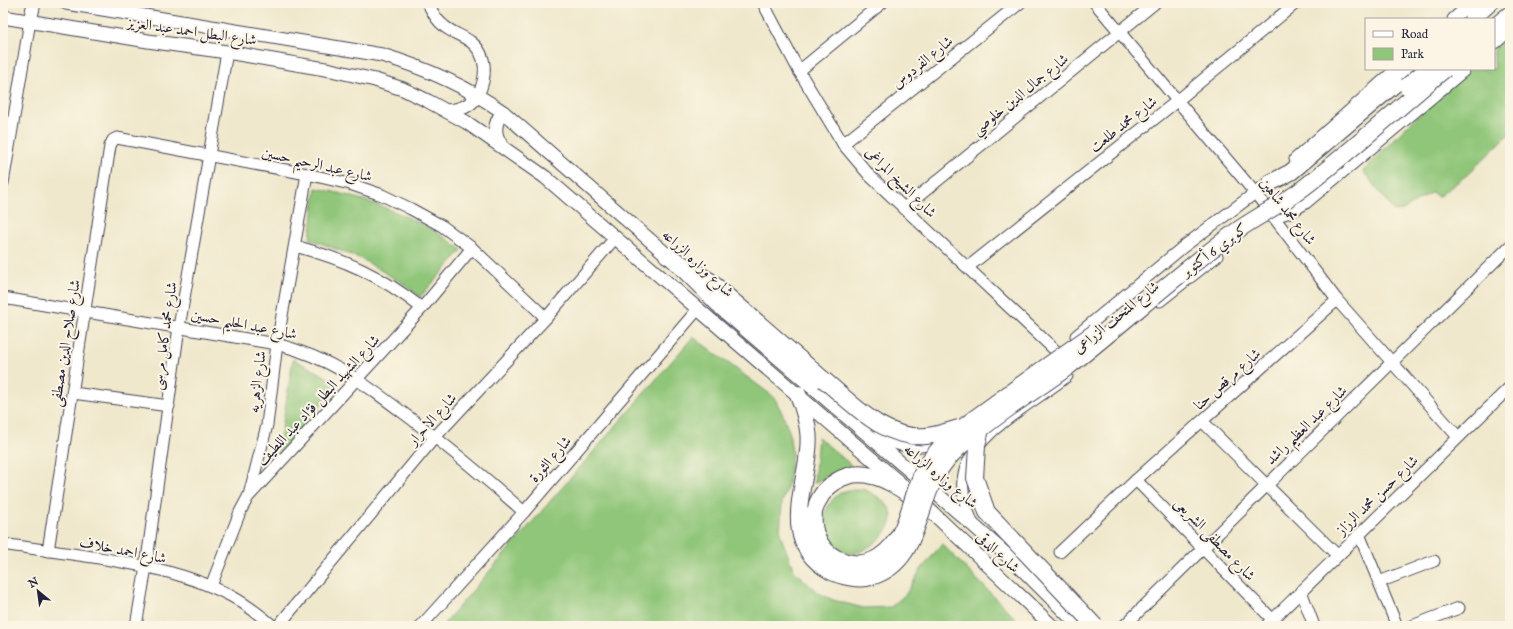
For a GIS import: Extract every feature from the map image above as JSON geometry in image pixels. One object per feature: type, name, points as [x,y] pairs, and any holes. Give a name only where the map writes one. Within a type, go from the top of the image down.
[{"type":"highway","points":[[1466,9],[1490,3]]},
{"type":"highway","points":[[1487,18],[1504,3]]},
{"type":"highway","points":[[1495,27],[1510,14]]},
{"type":"highway","points":[[1495,40],[1510,27]]},
{"type":"highway","points":[[1270,183],[1291,172],[1412,70]]},
{"type":"highway","name":"كوبري 6 أكتوبر","points":[[962,427],[1096,331],[1226,226],[1301,176],[1426,70]]},
{"type":"highway","name":"كوبري 6 أكتوبر","points":[[798,394],[807,417],[810,432],[798,510],[799,531],[804,545],[812,559],[837,574],[868,578],[886,571],[897,562],[910,545],[935,477],[956,450],[989,428],[1068,366],[1232,233],[1300,190],[1443,70]]},
{"type":"highway","points":[[1273,215],[1290,209],[1304,200],[1461,70]]},
{"type":"highway","points":[[667,255],[710,281],[870,419],[885,428],[905,435],[924,436],[937,435],[962,427]]},
{"type":"highway","points":[[921,502],[872,476],[854,475],[835,481],[825,490],[817,502],[813,524],[818,540],[826,551],[836,558],[852,564],[864,563],[878,558],[892,546],[901,532],[918,484],[927,464],[940,448],[962,427]]},
{"type":"highway","points":[[989,428],[977,446],[975,478],[987,512],[1095,626]]},
{"type":"main road","points":[[30,21],[34,3]]},
{"type":"main road","name":"شارع البطل احمد عبد العزيز","points":[[66,3],[382,55]]},
{"type":"main road","name":"شارع البطل احمد عبد العزيز","points":[[3,17],[148,41],[227,52],[331,70],[375,80]]},
{"type":"main road","name":"شارع وزاره الزراعه","points":[[382,55],[425,69],[478,95],[504,112],[667,255],[720,307],[973,525]]},
{"type":"main road","name":"شارع وزاره الزراعه","points":[[375,80],[403,89],[447,111],[502,146],[544,177],[798,394],[921,502]]},
{"type":"main road","points":[[447,111],[462,109],[474,101],[478,95]]},
{"type":"main road","points":[[502,146],[495,132],[498,118],[504,112]]},
{"type":"main road","name":"شارع الدقى","points":[[921,502],[1052,626]]},
{"type":"main road","name":"شارع الدقى","points":[[973,525],[1019,566],[1079,626]]},
{"type":"street","points":[[428,3],[436,18],[443,26],[471,42],[478,49],[484,64],[486,75],[483,86],[478,95]]},
{"type":"street","name":"شارع الشيخ المراغى","points":[[763,3],[799,71],[843,144],[870,176],[1057,352]]},
{"type":"street","points":[[799,71],[882,3]]},
{"type":"street","name":"شارع الفردوس","points":[[843,144],[1020,3]]},
{"type":"street","name":"شارع محمد شاهين","points":[[1095,3],[1256,194],[1337,300],[1458,437]]},
{"type":"street","name":"شارع جمال الدين خلوصي","points":[[904,208],[1155,3]]},
{"type":"street","name":"شارع محمد طلعت","points":[[968,267],[1177,101],[1296,3]]},
{"type":"street","points":[[1454,18],[1466,9]]},
{"type":"street","points":[[1495,33],[1510,20]]},
{"type":"street","points":[[3,183],[30,21]]},
{"type":"street","name":"شارع محمد كامل مرسى","points":[[136,626],[146,566],[179,327],[227,52]]},
{"type":"street","name":"شارع المتحف الزراعى","points":[[859,428],[892,444],[909,447],[926,445],[942,439],[1057,352],[1183,247],[1270,183],[1318,137],[1395,70]]},
{"type":"street","name":"شارع المتحف الزراعى","points":[[973,525],[965,504],[963,480],[974,451],[989,428],[1049,391],[1232,243],[1273,215],[1450,70]]},
{"type":"street","name":"شارع عبد الرحيم حسين","points":[[113,140],[117,138],[307,174],[350,184],[382,195],[442,226],[472,248],[546,318]]},
{"type":"street","name":"شارع صلاح الدين مصطفى","points":[[48,551],[110,146],[113,140]]},
{"type":"street","name":"شارع الزهريه","points":[[248,497],[267,425],[277,344],[307,174]]},
{"type":"street","name":"شارع الاحرار","points":[[278,626],[435,437],[546,318],[615,238]]},
{"type":"street","points":[[295,246],[352,264],[377,276],[422,308]]},
{"type":"street","name":"شارع عبد العظيم راشد","points":[[1124,626],[1510,246]]},
{"type":"street","name":"شارع الشهيد البطل فؤاد عبد اللطيف","points":[[211,586],[240,512],[248,497],[422,308],[472,248]]},
{"type":"street","name":"شارع عبد الحليم حسين","points":[[3,298],[277,344],[321,358],[358,379],[435,437],[482,474],[524,512]]},
{"type":"street","name":"شارع مرقص حنا","points":[[1060,552],[1136,480],[1337,300]]},
{"type":"street","name":"شارع الثورة","points":[[421,626],[524,512],[698,309]]},
{"type":"street","name":"شارع حسن محمد الرزاز","points":[[1269,623],[1510,386]]},
{"type":"street","points":[[73,393],[169,406]]},
{"type":"street","points":[[984,407],[986,420],[990,425],[989,428]]},
{"type":"street","points":[[1202,421],[1337,555]]},
{"type":"street","name":"شارع مصطفى الشريعى","points":[[1136,480],[1202,548],[1269,623]]},
{"type":"street","points":[[1359,534],[1397,626]]},
{"type":"street","name":"شارع احمد خلاف","points":[[3,544],[146,566],[211,586],[232,596],[273,626]]},
{"type":"street","points":[[1379,582],[1434,561]]},
{"type":"street","points":[[1301,591],[1314,626]]},
{"type":"street","points":[[1412,626],[1459,608]]},
{"type":"green space","points":[[1510,35],[1510,133],[1468,174],[1438,197],[1432,192],[1401,211],[1395,212],[1363,171],[1408,125],[1470,70],[1495,70],[1495,48]]},
{"type":"green space","points":[[316,188],[336,192],[393,211],[446,238],[462,250],[420,297],[402,283],[362,259],[310,239]]},
{"type":"green space","points":[[693,337],[774,397],[783,415],[789,431],[792,453],[788,484],[782,503],[780,534],[794,571],[817,592],[833,600],[863,608],[891,607],[906,594],[920,571],[942,544],[1023,626],[442,626]]},
{"type":"green space","points":[[293,359],[338,383],[277,459]]},
{"type":"green space","points":[[818,437],[851,465],[814,483]]},
{"type":"green space","points":[[863,489],[879,498],[886,504],[891,512],[892,518],[886,531],[875,543],[862,551],[851,554],[838,548],[827,536],[824,526],[825,514],[835,497],[845,491]]}]
